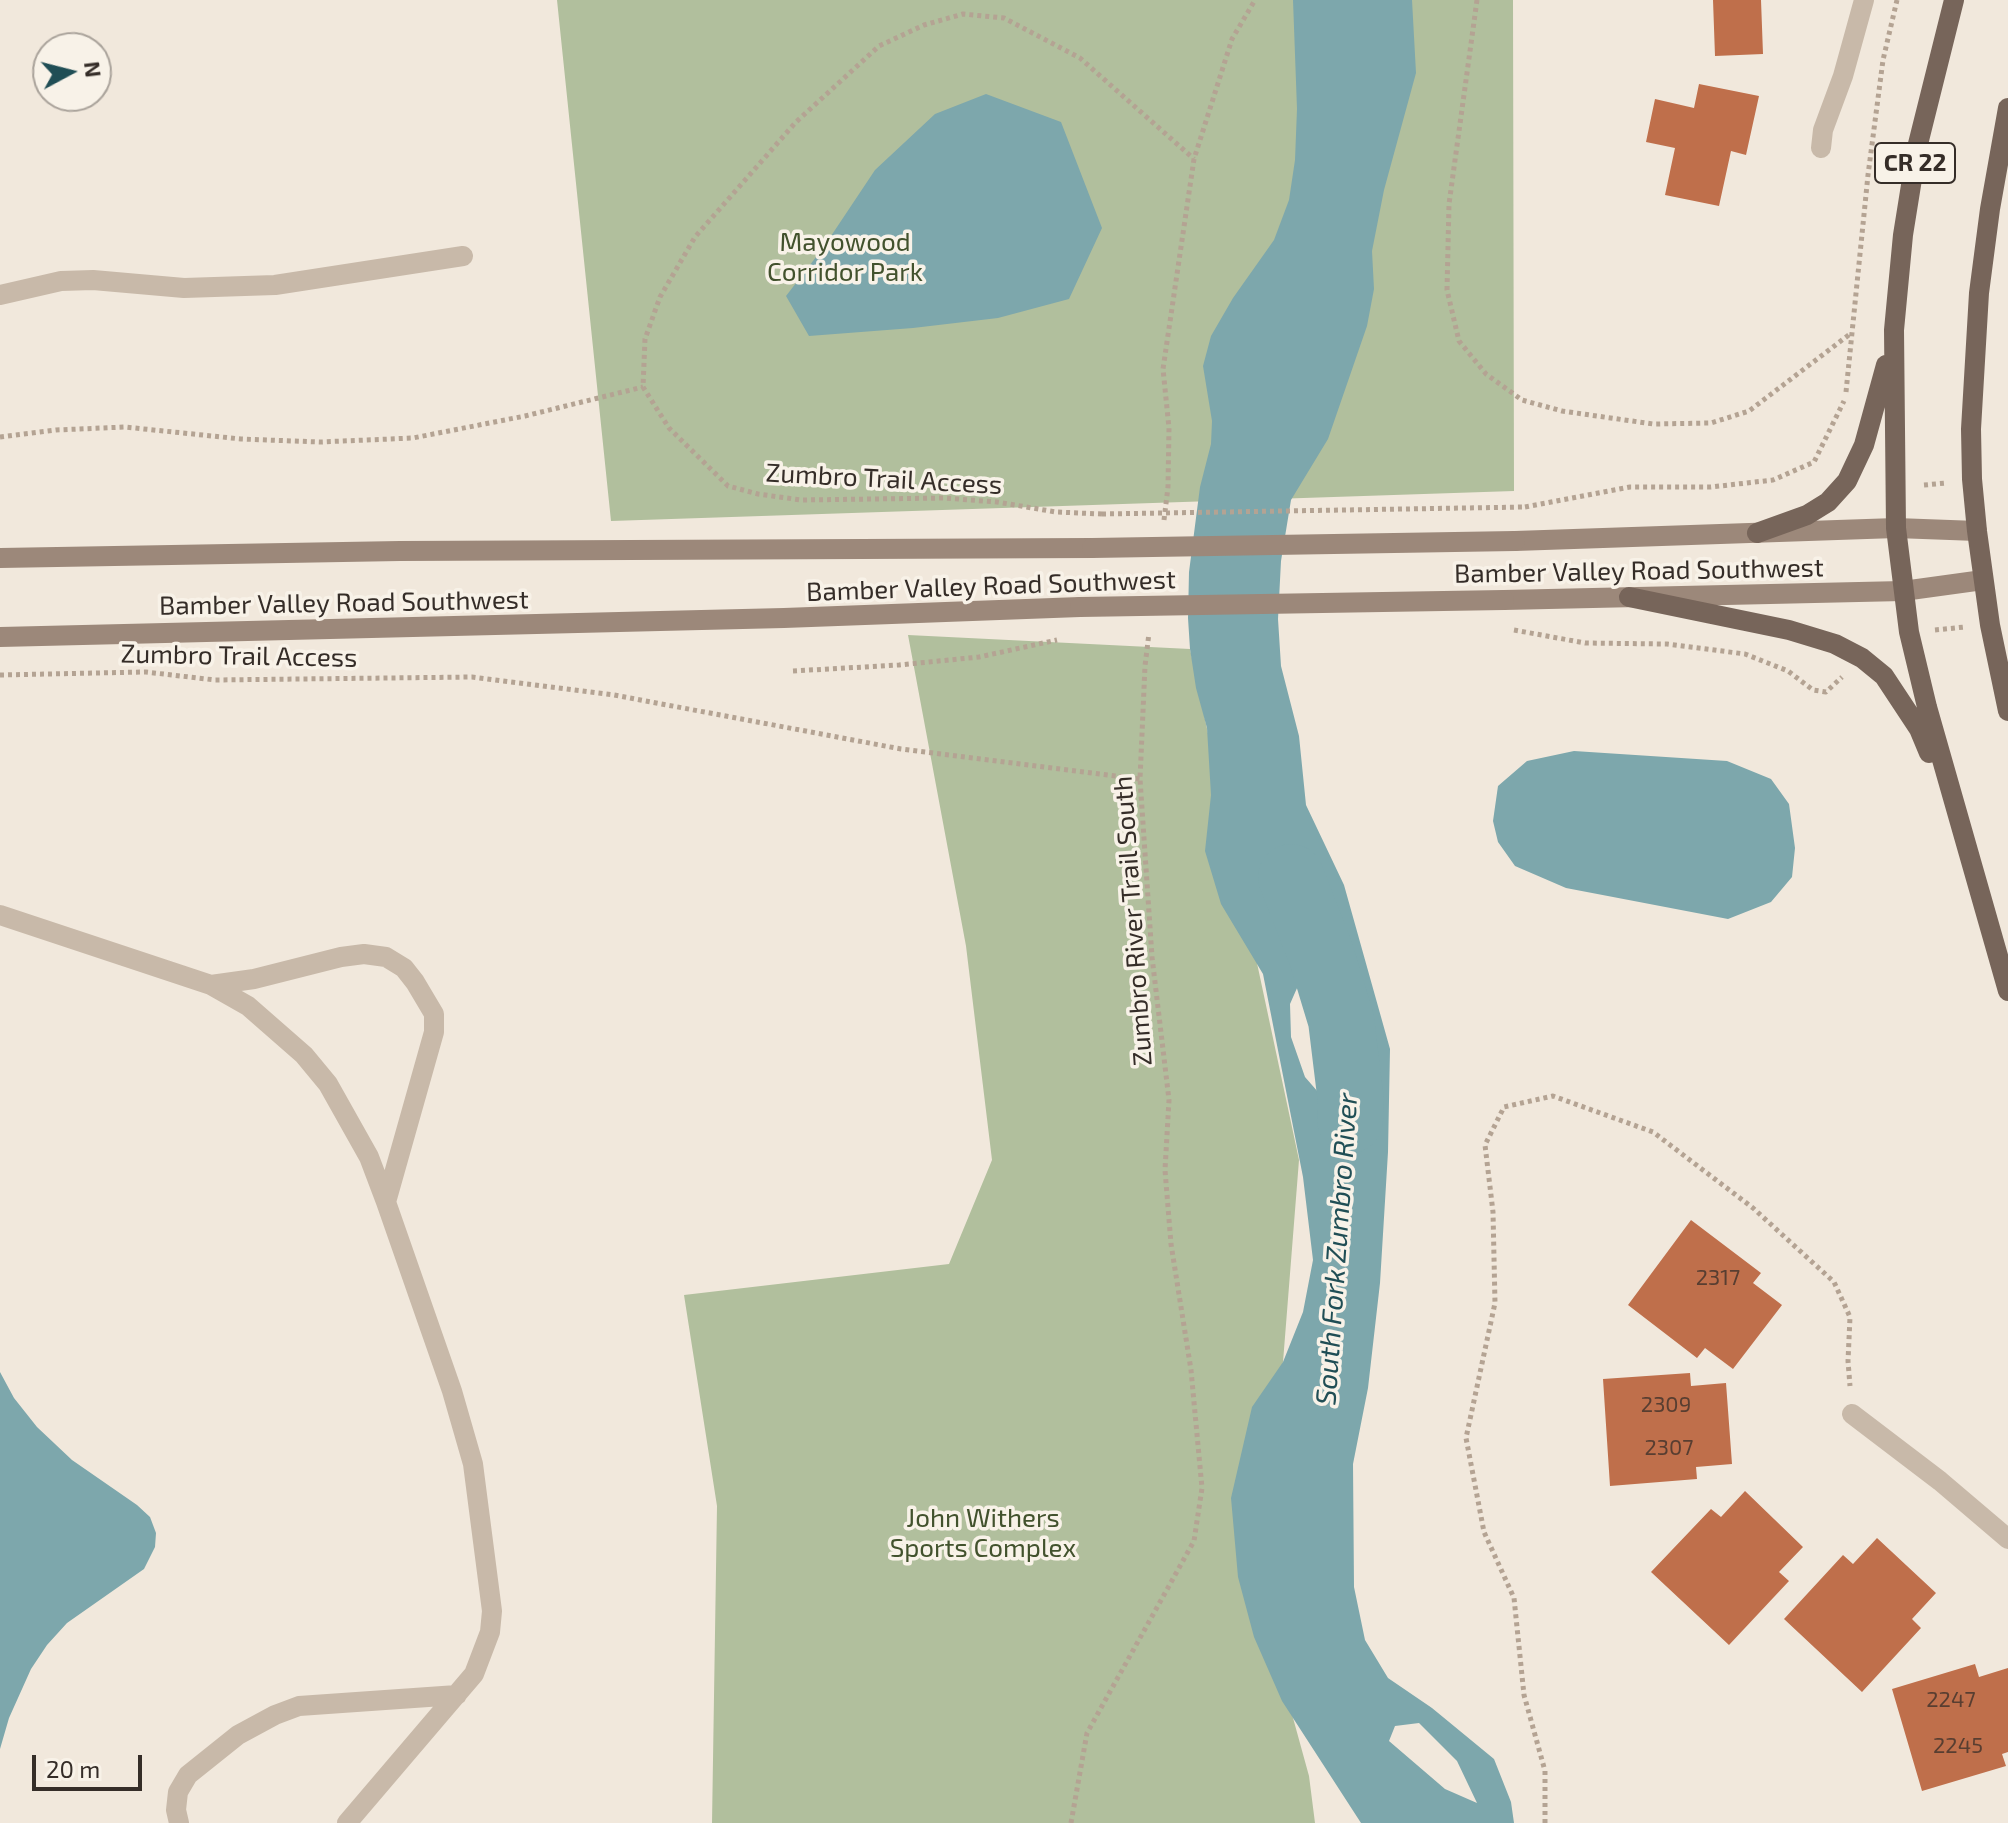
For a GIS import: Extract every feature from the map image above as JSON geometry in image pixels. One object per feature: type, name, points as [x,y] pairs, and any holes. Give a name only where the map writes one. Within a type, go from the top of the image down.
[{"type":"main road","name":"CR 22","points":[[1954,0],[1917,148],[1903,235],[1894,330],[1896,528],[1909,632],[1927,707],[2008,991]]},
{"type":"main road","name":"CR 22","points":[[2008,108],[1979,293],[1973,367],[1972,479],[1983,580],[2008,711]]},
{"type":"main road","points":[[1757,533],[1807,515],[1828,502],[1847,481],[1864,445],[1877,406],[1894,330]]},
{"type":"main road","name":"Bamber Valley Road Southwest","points":[[0,558],[400,551],[1092,548],[1515,541],[1896,528],[1977,531]]},
{"type":"main road","name":"Bamber Valley Road Southwest","points":[[0,637],[784,618],[1080,607],[1903,591],[1983,580]]},
{"type":"main road","points":[[1629,597],[1789,630],[1835,644],[1862,658],[1884,676],[1919,729],[1962,833]]},
{"type":"street","points":[[1821,148],[1823,130],[1843,76],[1864,0]]},
{"type":"street","points":[[0,295],[61,281],[93,280],[184,288],[275,285],[463,256]]},
{"type":"street","points":[[0,915],[211,985],[248,1006],[304,1055],[328,1084],[369,1157],[452,1391],[473,1464],[492,1611],[490,1632],[474,1674],[347,1823]]},
{"type":"street","points":[[211,985],[254,979],[364,954],[386,957],[404,968],[434,1014],[434,1032],[386,1202]]},
{"type":"street","points":[[1852,1414],[1940,1481],[2008,1539]]},
{"type":"street","points":[[179,1823],[176,1810],[178,1792],[188,1775],[213,1752],[265,1719],[299,1706],[457,1695]]},
{"type":"path","points":[[1162,532],[1168,487],[1169,428],[1163,369],[1194,159],[1232,39],[1255,0]]},
{"type":"path","points":[[1477,0],[1449,204],[1447,290],[1459,341],[1486,374],[1522,400],[1562,411],[1653,424],[1711,423],[1749,411],[1850,334]]},
{"type":"path","name":"Zumbro Trail Access","points":[[643,387],[669,428],[728,486],[801,500],[944,498],[997,502],[1056,512],[1102,514],[1525,507],[1630,487],[1711,487],[1773,480],[1814,462],[1846,396],[1868,175],[1883,60],[1897,0]]},
{"type":"path","points":[[0,437],[56,430],[125,427],[241,439],[320,442],[413,438],[525,416],[643,387],[645,339],[660,297],[695,237],[796,122],[879,46],[924,25],[963,14],[1004,18],[1080,58],[1194,159]]},
{"type":"path","points":[[1895,486],[1972,479]]},
{"type":"path","name":"Zumbro River Trail South","points":[[1071,1823],[1087,1733],[1194,1541],[1202,1488],[1191,1370],[1171,1244],[1165,1170],[1169,1100],[1152,957],[1140,779],[1145,666],[1151,621]]},
{"type":"path","points":[[793,671],[979,657],[1060,639]]},
{"type":"path","name":"Zumbro Trail Access","points":[[0,675],[146,672],[215,680],[472,677],[614,695],[901,749],[1140,779]]},
{"type":"path","points":[[1545,1823],[1545,1771],[1524,1695],[1514,1598],[1484,1532],[1466,1438],[1495,1303],[1493,1212],[1485,1145],[1504,1107],[1553,1096],[1653,1132],[1753,1208],[1834,1282],[1850,1317],[1848,1361],[1852,1414]]},
{"type":"green space","name":"Mayowood Corridor Park","points":[[557,0],[1513,0],[1514,491],[611,521]]},
{"type":"green space","name":"John Withers Sports Complex","points":[[908,635],[1190,649],[1299,1160],[1283,1362],[1249,1558],[1309,1776],[1315,1823],[712,1823],[717,1506],[684,1295],[949,1264],[992,1160],[966,946]]},
{"type":"water","points":[[1293,0],[1412,0],[1416,73],[1384,190],[1372,251],[1374,289],[1367,326],[1328,439],[1291,500],[1281,561],[1278,619],[1281,666],[1299,736],[1306,805],[1344,885],[1390,1049],[1380,1283],[1368,1388],[1353,1464],[1354,1587],[1365,1640],[1388,1678],[1432,1708],[1494,1759],[1511,1802],[1514,1823],[1361,1823],[1282,1701],[1254,1637],[1238,1577],[1231,1498],[1252,1407],[1283,1362],[1303,1312],[1313,1260],[1303,1177],[1263,974],[1221,904],[1205,851],[1211,795],[1207,728],[1190,649],[1189,572],[1200,487],[1211,444],[1212,421],[1203,366],[1211,336],[1233,298],[1274,240],[1289,200],[1295,160],[1297,109]],"holes":[[[1318,960],[1338,967],[1346,1000],[1337,1077],[1325,1100],[1305,1077],[1291,1037],[1290,1004],[1301,979]],[[1419,1723],[1457,1761],[1477,1803],[1445,1789],[1389,1741],[1395,1726]]]},
{"type":"water","points":[[986,94],[1061,122],[1102,228],[1069,299],[998,318],[809,336],[786,296],[823,248],[875,170],[935,114]]},
{"type":"water","points":[[1574,751],[1727,761],[1771,779],[1789,804],[1795,848],[1792,877],[1771,902],[1728,919],[1566,888],[1515,866],[1498,842],[1493,821],[1498,786],[1527,761]]},
{"type":"water","points":[[0,1372],[14,1398],[37,1427],[72,1460],[137,1505],[150,1517],[156,1533],[155,1547],[144,1569],[67,1623],[47,1645],[31,1669],[9,1718],[0,1749]]},
{"type":"building","points":[[1713,0],[1761,0],[1763,54],[1715,56]]},
{"type":"building","points":[[1699,84],[1759,96],[1746,155],[1731,151],[1719,206],[1665,195],[1675,148],[1646,142],[1655,99],[1694,108]]},
{"type":"building","points":[[1691,1220],[1761,1273],[1753,1283],[1782,1305],[1733,1369],[1705,1348],[1697,1358],[1628,1305]]},
{"type":"building","points":[[1690,1373],[1691,1386],[1726,1383],[1732,1464],[1696,1467],[1697,1479],[1610,1486],[1603,1379]]},
{"type":"building","points":[[1745,1491],[1803,1547],[1779,1572],[1789,1581],[1729,1645],[1651,1572],[1711,1509],[1721,1517]]},
{"type":"building","points":[[1877,1538],[1936,1593],[1912,1619],[1921,1628],[1862,1692],[1784,1619],[1843,1555],[1853,1564]]},
{"type":"building","points":[[1975,1664],[1979,1677],[2008,1668],[2008,1752],[2002,1754],[2006,1766],[1922,1791],[1892,1689]]},
{"type":"waterway","name":"South Fork Zumbro River","points":[[1291,877],[1321,954],[1341,1020],[1351,1102],[1350,1120]]}]
